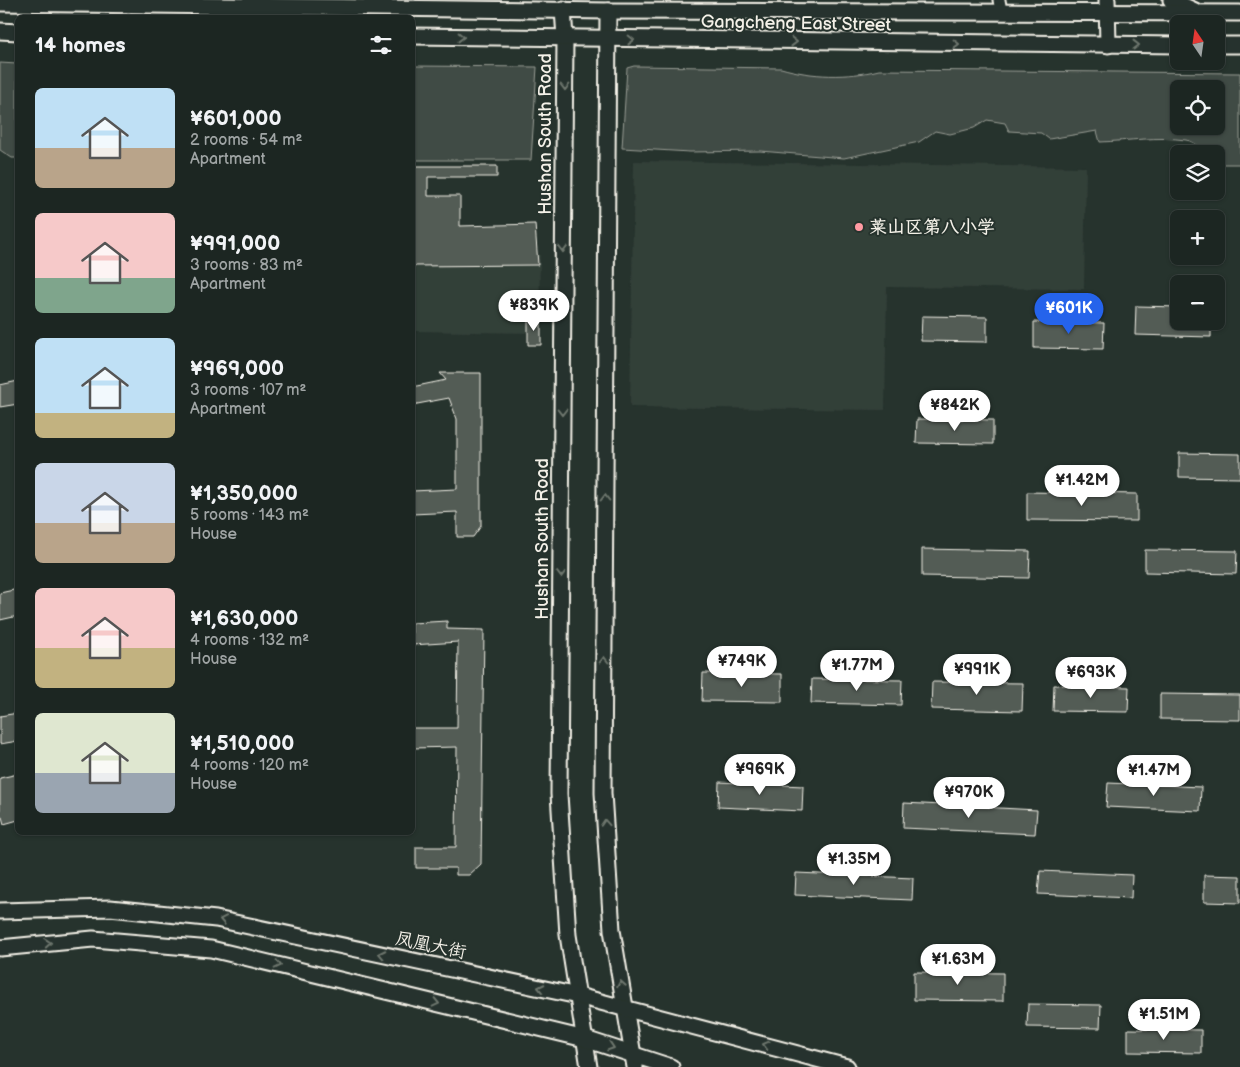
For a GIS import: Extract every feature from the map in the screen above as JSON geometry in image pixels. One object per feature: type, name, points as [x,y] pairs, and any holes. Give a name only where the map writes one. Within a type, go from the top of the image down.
[{"type":"main road","points":[[1000,7],[1040,0]]},
{"type":"main road","points":[[1170,0],[1201,14]]},
{"type":"main road","name":"Gangcheng East Street","points":[[0,3],[565,4],[984,11],[1000,7],[1108,6],[1201,14],[1240,13]]},
{"type":"main road","name":"Hushan South Road","points":[[565,4],[559,794],[568,935],[590,1067]]},
{"type":"main road","points":[[606,6],[608,40],[603,793],[612,930],[633,1061]]},
{"type":"main road","points":[[1108,6],[1108,45]]},
{"type":"main road","points":[[0,31],[15,32]]},
{"type":"main road","name":"Gangcheng East Street","points":[[415,36],[608,40],[1170,45]]},
{"type":"main road","points":[[1225,45],[1240,45]]},
{"type":"main road","name":"凤凰大街","points":[[0,912],[110,908],[216,919],[578,996],[847,1067]]},
{"type":"main road","points":[[0,948],[93,939],[211,949],[585,1038],[633,1061],[671,1067]]},
{"type":"shaded area","points":[[0,63],[15,64],[15,158],[0,150]]},
{"type":"shaded area","points":[[415,66],[537,67],[531,160],[415,160]]},
{"type":"shaded area","points":[[634,66],[781,68],[817,75],[855,74],[879,70],[1240,73],[1240,164],[1225,164],[1225,145],[1196,145],[1190,141],[1175,139],[1100,142],[1097,131],[1049,139],[1041,133],[1009,131],[1005,123],[987,120],[974,128],[950,134],[935,131],[919,142],[844,158],[760,151],[690,152],[622,148],[627,68]]},
{"type":"shaded area","name":"莱山区第八小学","points":[[634,161],[1086,167],[1084,289],[887,287],[885,410],[630,407]]},
{"type":"shaded area","points":[[415,253],[540,255],[539,333],[415,331]]},
{"type":"building","points":[[415,166],[497,166],[497,177],[428,177],[428,196],[460,196],[460,226],[535,224],[538,265],[415,266]]},
{"type":"building","points":[[1136,306],[1170,307],[1170,330],[1211,330],[1211,337],[1135,335]]},
{"type":"building","points":[[922,316],[987,317],[987,342],[921,341]]},
{"type":"building","points":[[528,318],[541,319],[541,345],[528,345]]},
{"type":"building","points":[[1034,322],[1104,323],[1103,349],[1034,348]]},
{"type":"building","points":[[440,373],[481,373],[481,526],[473,537],[457,537],[457,512],[415,514],[415,491],[457,489],[457,419],[449,398],[415,404],[415,386],[446,380]]},
{"type":"building","points":[[15,382],[15,404],[0,407],[0,385]]},
{"type":"building","points":[[917,419],[993,420],[993,444],[916,443]]},
{"type":"building","points":[[1179,453],[1240,454],[1240,478],[1179,477]]},
{"type":"building","points":[[1027,492],[1137,494],[1137,521],[1027,520]]},
{"type":"building","points":[[922,549],[1030,551],[1029,578],[922,576]]},
{"type":"building","points":[[1145,550],[1237,551],[1236,574],[1145,572]]},
{"type":"building","points":[[15,590],[15,617],[0,620],[0,593]]},
{"type":"building","points":[[447,621],[447,629],[484,630],[481,864],[469,875],[456,875],[456,868],[416,868],[416,847],[456,847],[457,747],[415,748],[415,728],[457,728],[458,642],[415,645],[415,623]]},
{"type":"building","points":[[703,673],[782,674],[782,702],[702,701]]},
{"type":"building","points":[[812,679],[902,680],[901,705],[811,703]]},
{"type":"building","points":[[932,682],[1023,683],[1022,711],[931,709]]},
{"type":"building","points":[[1054,685],[1129,687],[1128,712],[1053,711]]},
{"type":"building","points":[[1160,694],[1240,695],[1240,720],[1160,719]]},
{"type":"building","points":[[15,714],[15,742],[0,744],[0,716]]},
{"type":"building","points":[[15,775],[15,821],[4,824],[2,817],[0,817],[0,778]]},
{"type":"building","points":[[719,782],[803,786],[802,811],[718,807]]},
{"type":"building","points":[[1108,783],[1201,787],[1200,811],[1106,807]]},
{"type":"building","points":[[904,803],[1037,810],[1035,834],[903,828]]},
{"type":"building","points":[[1040,871],[1132,875],[1131,898],[1038,894]]},
{"type":"building","points":[[796,873],[913,878],[912,900],[795,895]]},
{"type":"building","points":[[1204,875],[1240,876],[1240,903],[1204,902]]},
{"type":"building","points":[[914,972],[1003,973],[1003,1001],[914,1000]]},
{"type":"building","points":[[1028,1004],[1101,1005],[1100,1028],[1027,1027]]},
{"type":"building","points":[[1128,1029],[1201,1030],[1201,1053],[1128,1052]]},
{"type":"place","name":"莱山区第八小学","points":[[859,227]]}]
